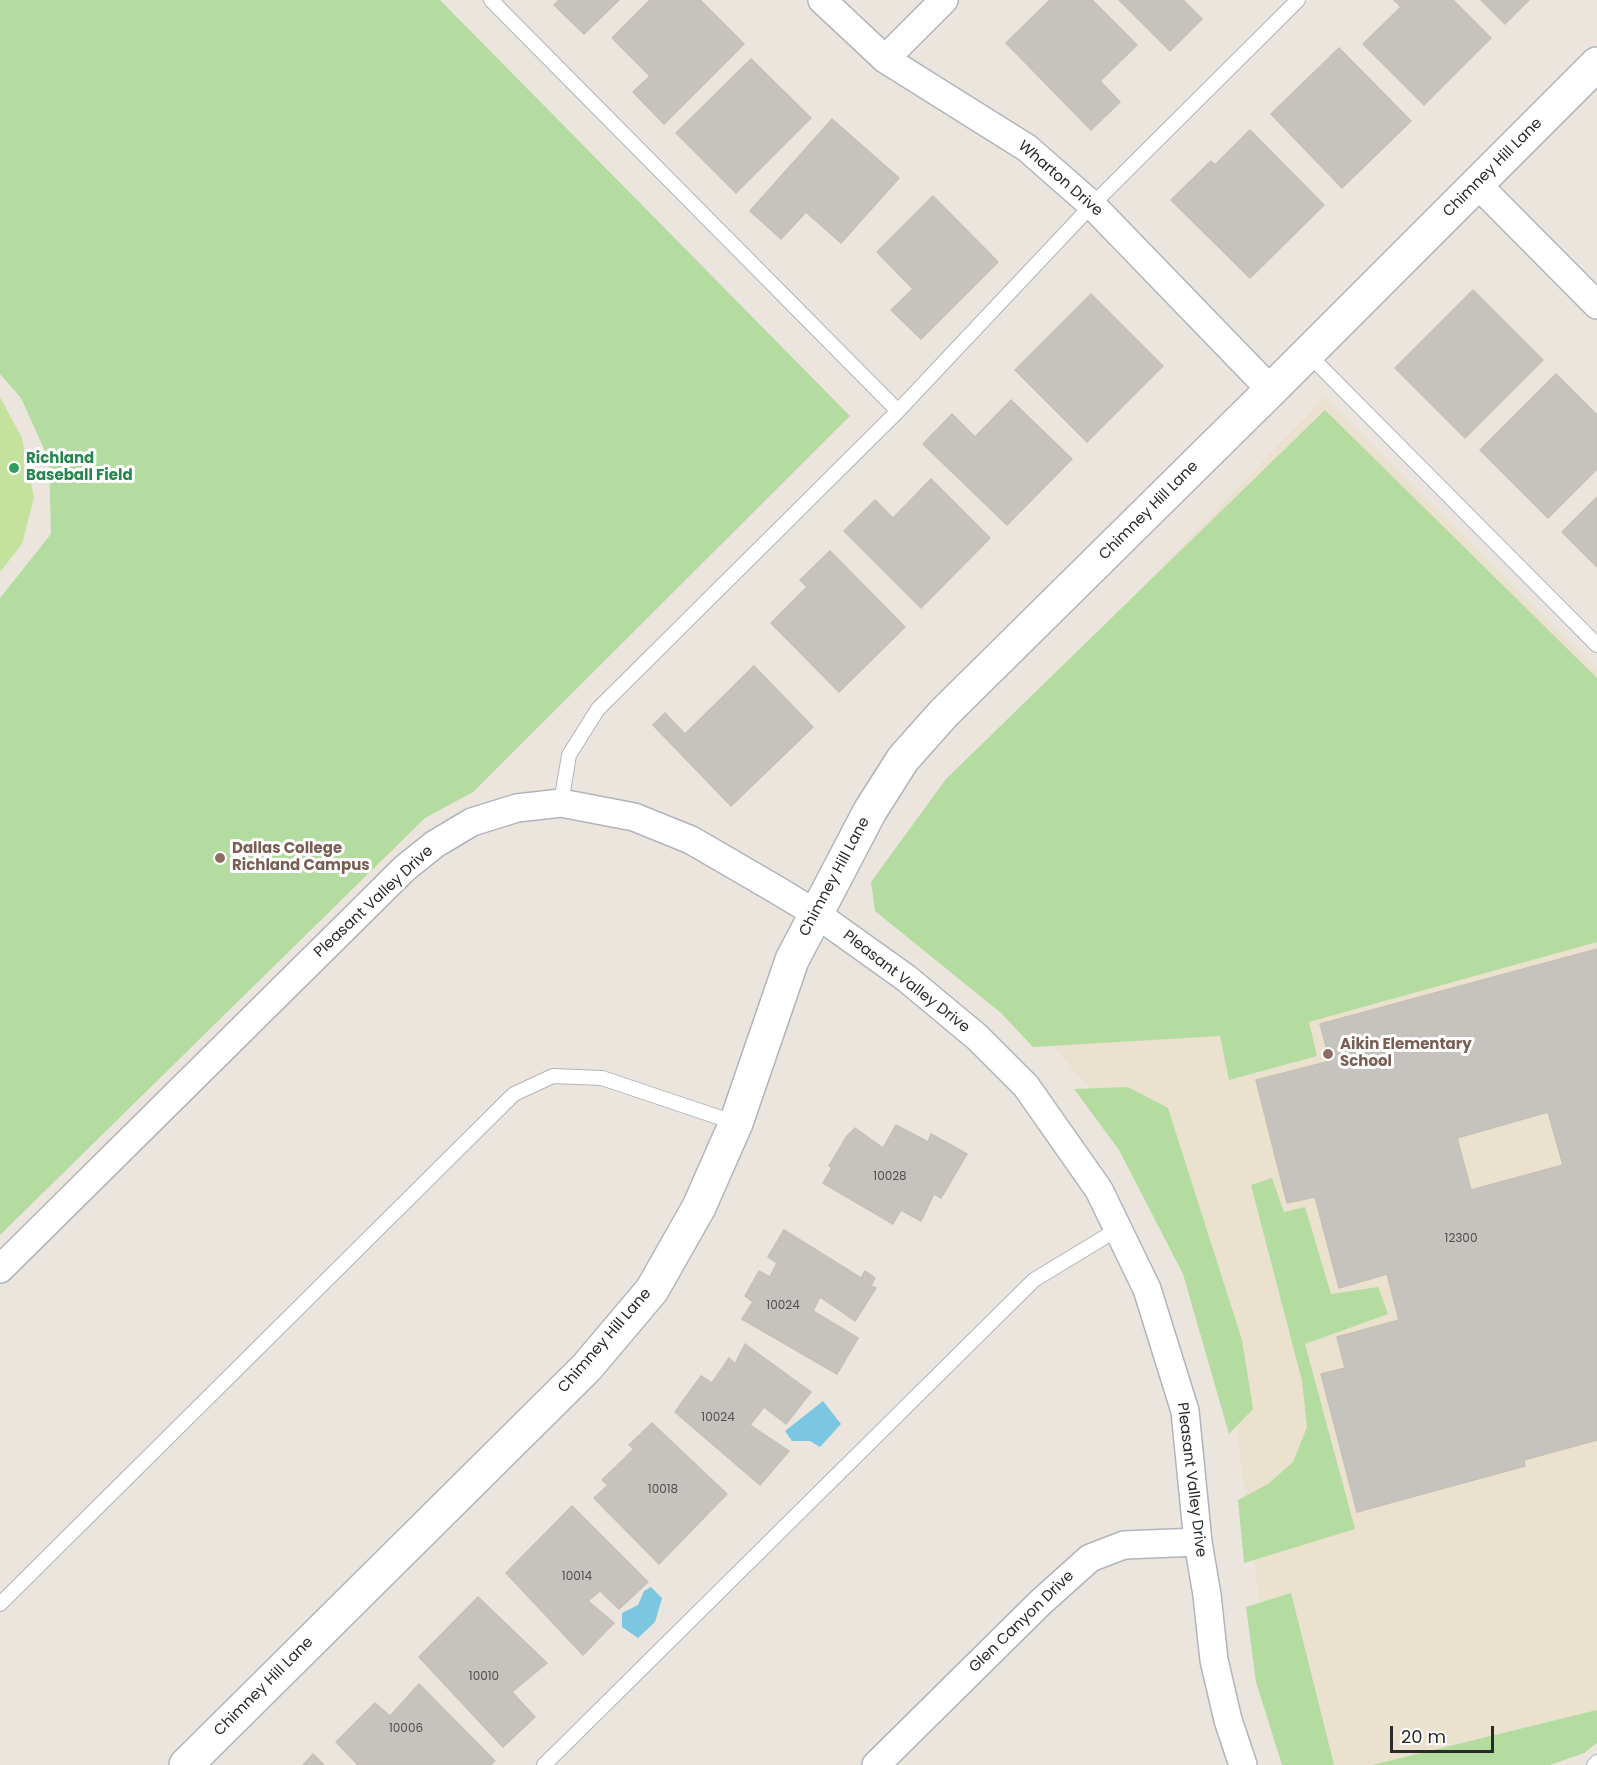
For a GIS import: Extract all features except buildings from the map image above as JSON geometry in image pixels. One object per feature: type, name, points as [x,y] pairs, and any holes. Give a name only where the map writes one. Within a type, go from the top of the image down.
[{"type":"street","name":"Wharton Drive","points":[[822,0],[885,59],[1027,148],[1092,205],[1271,390]]},
{"type":"street","points":[[885,59],[944,0]]},
{"type":"street","name":"Chimney Hill Lane","points":[[186,1765],[587,1367],[652,1290],[699,1207],[736,1123],[792,960],[870,810],[903,759],[944,713],[1597,64]]},
{"type":"street","points":[[1477,184],[1597,305]]},
{"type":"street","name":"Pleasant Valley Drive","points":[[0,1269],[405,868],[435,844],[472,822],[517,808],[561,803],[634,817],[691,840],[815,913],[906,978],[977,1037],[1026,1086],[1099,1190],[1147,1289],[1185,1411],[1198,1542],[1214,1660],[1228,1720],[1243,1765]]},
{"type":"street","name":"Glen Canyon Drive","points":[[876,1765],[1041,1602],[1090,1558],[1124,1545],[1198,1542]]},
{"type":"lane","points":[[491,0],[898,411]]},
{"type":"lane","points":[[561,803],[569,755],[598,709],[898,411],[1092,205],[1298,0]]},
{"type":"lane","points":[[1307,353],[1597,645]]},
{"type":"lane","points":[[0,1604],[514,1094],[553,1076],[602,1078],[736,1123]]},
{"type":"lane","points":[[544,1765],[1034,1280],[1118,1229]]},
{"type":"lane","points":[[1594,1765],[1597,1762]]},
{"type":"shaded area","name":"Aikin Elementary School","points":[[1324,397],[1597,670],[1597,1737],[1518,1765],[1299,1765],[1261,1615],[1233,1401],[1183,1230],[1104,1104],[1015,1004],[945,794]]},
{"type":"green space","name":"Dallas College Richland Campus","points":[[0,0],[440,0],[850,416],[473,792],[425,818],[0,1235],[0,598],[51,534],[49,460],[21,398],[0,374]]},
{"type":"green space","name":"Richland Baseball Field","points":[[0,397],[22,438],[34,498],[22,544],[0,572]]},
{"type":"green space","points":[[1325,410],[1597,678],[1597,942],[1309,1022],[1317,1056],[1229,1080],[1220,1036],[1033,1047],[1001,1013],[875,911],[871,882],[946,779]]},
{"type":"green space","points":[[1128,1087],[1168,1108],[1242,1340],[1253,1409],[1229,1434],[1183,1274],[1119,1150],[1074,1089]]},
{"type":"green space","points":[[1272,1178],[1284,1212],[1305,1207],[1331,1294],[1378,1287],[1388,1314],[1305,1344],[1355,1529],[1244,1563],[1238,1500],[1268,1484],[1293,1462],[1307,1427],[1302,1381],[1251,1185]]},
{"type":"green space","points":[[1291,1593],[1334,1765],[1282,1765],[1256,1682],[1246,1607]]},
{"type":"green space","points":[[1597,1710],[1597,1743],[1584,1753],[1550,1765],[1372,1765]]},
{"type":"water","points":[[823,1401],[841,1424],[820,1447],[810,1441],[792,1441],[785,1431]]},
{"type":"water","points":[[651,1587],[662,1598],[655,1622],[638,1638],[622,1627],[622,1613],[638,1605],[644,1591]]},
{"type":"place","name":"Richland Baseball Field","points":[[14,468]]},
{"type":"place","name":"Dallas College Richland Campus","points":[[220,858]]},
{"type":"place","name":"Aikin Elementary School","points":[[1328,1054]]}]
